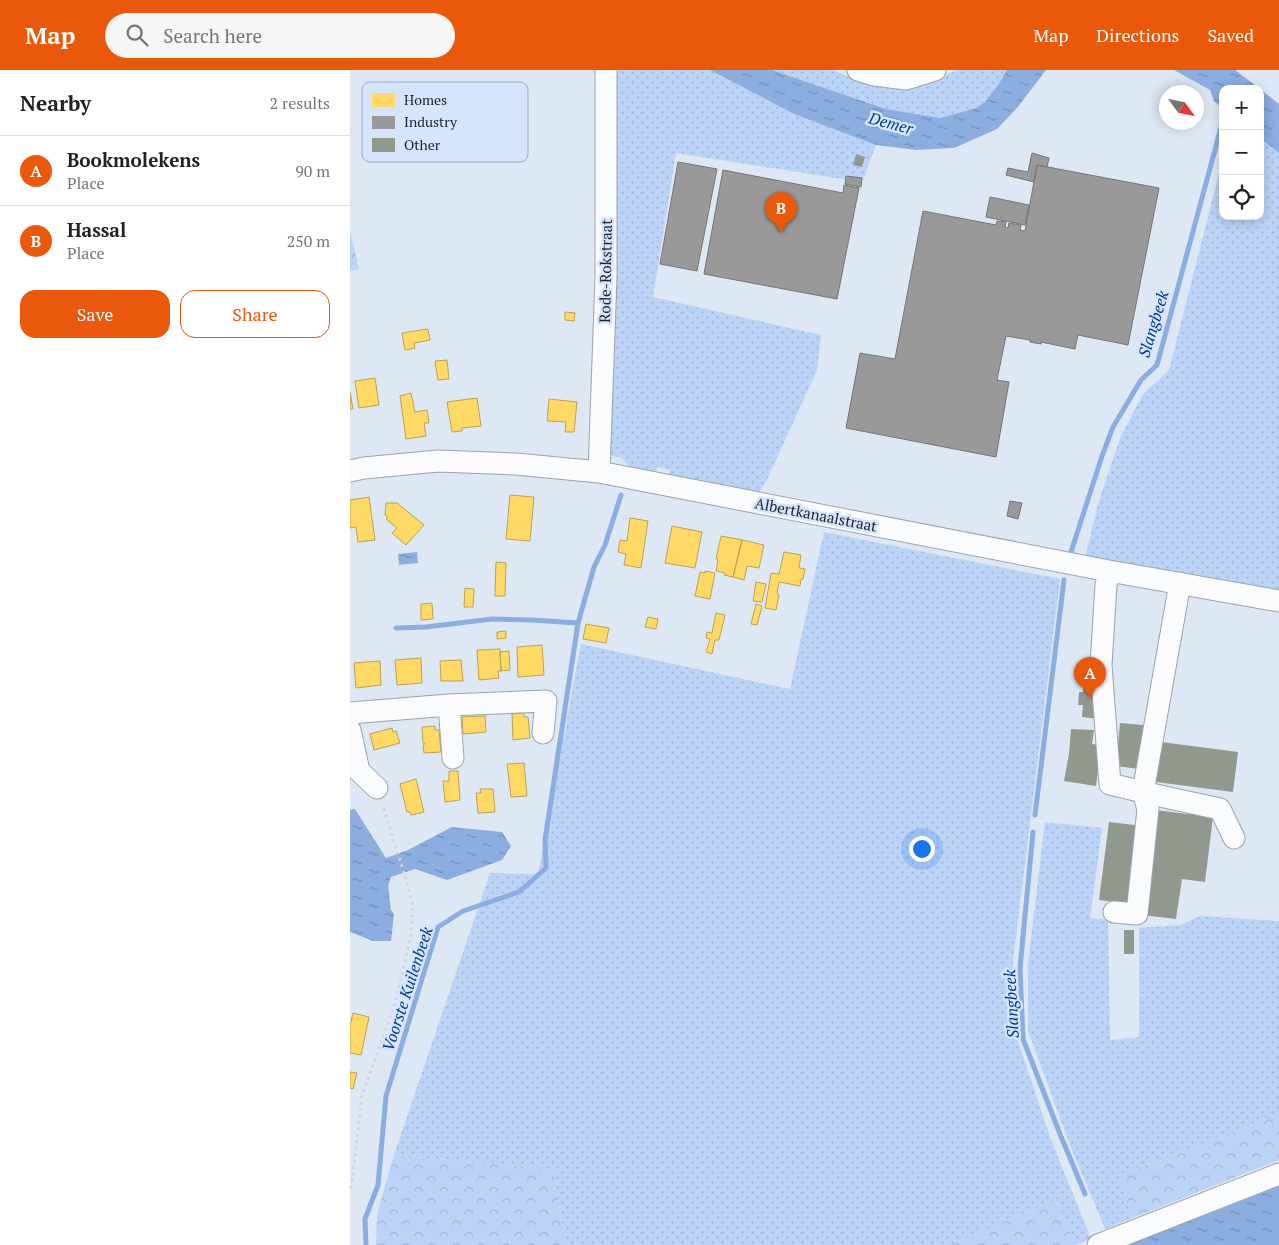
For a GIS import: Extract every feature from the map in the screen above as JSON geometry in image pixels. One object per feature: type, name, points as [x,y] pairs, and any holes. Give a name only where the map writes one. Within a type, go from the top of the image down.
[{"type":"street","name":"Rode-Rokstraat","points":[[598,472],[606,277],[606,70]]},
{"type":"street","points":[[858,70],[874,75],[906,79],[935,70]]},
{"type":"street","name":"Albertkanaalstraat","points":[[350,471],[438,461],[516,464],[598,472],[1109,571],[1279,601]]},
{"type":"street","points":[[1109,571],[1106,585],[1101,665],[1110,784],[1220,809],[1234,838]]},
{"type":"street","points":[[1114,912],[1137,914],[1148,809],[1144,792],[1180,583]]},
{"type":"street","points":[[350,713],[449,705],[546,701],[543,733]]},
{"type":"street","points":[[449,705],[453,758]]},
{"type":"street","points":[[350,730],[359,771],[377,788]]},
{"type":"street","points":[[1098,1245],[1279,1174]]},
{"type":"path","points":[[350,1188],[362,1095],[395,1004],[411,936],[413,907],[398,852],[377,788]]},
{"type":"green space","points":[[614,70],[710,70],[794,114],[876,145],[862,182],[676,153],[653,297],[821,335],[817,370],[766,482],[758,493],[669,477],[670,470],[657,467],[656,474],[629,470],[630,467],[622,458],[608,455]]},
{"type":"green space","points":[[772,70],[833,70],[889,88],[911,86],[958,70],[1007,70],[985,102],[976,108],[940,118],[886,109]]},
{"type":"green space","points":[[1264,141],[1279,153],[1279,595],[1085,558],[1098,504],[1121,436],[1143,394],[1169,370],[1219,174],[1219,220],[1264,220]]},
{"type":"green space","points":[[350,231],[359,269],[350,271]]},
{"type":"green space","points":[[824,532],[1060,579],[1013,961],[1015,1032],[1050,1137],[1091,1239],[1075,1245],[1057,1199],[950,1245],[566,1245],[553,1169],[394,1155],[490,873],[538,874],[581,644],[790,689]]},
{"type":"green space","points":[[1045,822],[1102,828],[1090,918],[1108,920],[1110,1040],[1139,1037],[1139,928],[1180,925],[1200,916],[1279,921],[1279,1115],[1119,1175],[1132,1218],[1105,1229],[1072,1150],[1028,1031],[1028,964]]},
{"type":"green space","points":[[1279,1115],[1279,1160],[1132,1218],[1119,1175]]},
{"type":"green space","points":[[394,1155],[553,1169],[566,1245],[376,1245],[377,1214]]},
{"type":"green space","points":[[1057,1199],[1075,1245],[950,1245]]},
{"type":"water","name":"Demer","points":[[710,70],[772,70],[886,109],[940,118],[976,108],[985,102],[1007,70],[1046,70],[1017,108],[997,129],[954,148],[916,150],[876,145],[794,114]]},
{"type":"water","points":[[1174,70],[1235,70],[1255,85],[1219,85],[1219,105],[1214,101],[1210,90]]},
{"type":"water","points":[[1264,92],[1279,104],[1279,153],[1264,141]]},
{"type":"water","points":[[417,552],[418,563],[399,565],[398,554]]},
{"type":"water","points":[[355,809],[386,858],[408,850],[452,827],[502,832],[511,846],[502,860],[447,880],[415,869],[391,877],[388,886],[391,910],[394,914],[391,941],[373,941],[350,932],[350,810]]},
{"type":"water","points":[[1279,1186],[1279,1245],[1128,1245]]},
{"type":"building: Homes","points":[[565,312],[575,313],[574,321],[565,320]]},
{"type":"building: Homes","points":[[428,329],[430,340],[414,343],[415,348],[405,350],[402,333]]},
{"type":"building: Homes","points":[[447,360],[449,379],[438,380],[435,361]]},
{"type":"building: Homes","points":[[375,378],[379,405],[359,408],[355,381]]},
{"type":"building: Homes","points":[[350,392],[353,409],[350,409]]},
{"type":"building: Homes","points":[[411,393],[415,412],[427,410],[429,423],[424,423],[426,436],[406,439],[400,396]]},
{"type":"building: Homes","points":[[477,398],[481,426],[462,428],[462,431],[452,432],[447,402]]},
{"type":"building: Homes","points":[[549,399],[577,402],[574,432],[565,432],[566,422],[547,421]]},
{"type":"building: Homes","points":[[510,495],[534,497],[530,541],[506,539]]},
{"type":"building: Homes","points":[[369,497],[375,540],[358,542],[356,527],[350,528],[350,500]]},
{"type":"building: Homes","points":[[386,503],[397,503],[424,525],[406,545],[392,533],[397,528],[386,519],[388,517],[385,515]]},
{"type":"building: Homes","points":[[630,518],[648,521],[641,568],[624,565],[626,554],[618,552],[620,540],[627,541]]},
{"type":"building: Homes","points":[[672,526],[702,532],[695,568],[665,563]]},
{"type":"building: Homes","points":[[721,536],[742,540],[733,577],[716,571],[718,560],[716,559]]},
{"type":"building: Homes","points":[[742,540],[764,545],[759,568],[747,566],[744,580],[733,577]]},
{"type":"building: Homes","points":[[784,552],[801,555],[799,568],[805,569],[803,579],[801,579],[800,586],[779,582],[776,610],[765,608],[771,573],[779,574]]},
{"type":"building: Homes","points":[[496,562],[506,563],[505,596],[495,596]]},
{"type":"building: Homes","points":[[705,571],[715,573],[710,599],[695,596],[700,572],[705,573]]},
{"type":"building: Homes","points":[[756,582],[766,584],[762,602],[753,601]]},
{"type":"building: Homes","points":[[465,588],[474,589],[473,607],[464,607]]},
{"type":"building: Homes","points":[[432,603],[433,619],[421,620],[421,604]]},
{"type":"building: Homes","points":[[756,604],[762,606],[757,625],[751,624]]},
{"type":"building: Homes","points":[[716,613],[725,615],[719,640],[715,640],[712,654],[706,652],[710,639],[706,638],[707,632],[712,633]]},
{"type":"building: Homes","points":[[648,617],[658,619],[656,629],[645,627]]},
{"type":"building: Homes","points":[[586,624],[609,628],[606,643],[583,639]]},
{"type":"building: Homes","points":[[506,631],[506,638],[497,639],[497,632]]},
{"type":"building: Homes","points":[[542,645],[544,675],[518,677],[517,647]]},
{"type":"building: Homes","points":[[500,649],[501,671],[498,671],[499,678],[479,680],[477,650]]},
{"type":"building: Homes","points":[[509,651],[510,670],[501,671],[500,652]]},
{"type":"building: Homes","points":[[421,658],[422,683],[397,685],[395,660]]},
{"type":"building: Homes","points":[[461,660],[463,681],[441,681],[440,661]]},
{"type":"building: Homes","points":[[380,661],[381,685],[356,688],[354,663]]},
{"type":"building: Homes","points":[[524,713],[524,717],[528,717],[530,738],[513,740],[512,714]]},
{"type":"building: Homes","points":[[485,716],[486,732],[463,734],[462,717]]},
{"type":"building: Homes","points":[[435,726],[435,730],[439,730],[441,752],[424,753],[423,746],[425,743],[423,743],[422,727]]},
{"type":"building: Homes","points":[[392,728],[393,732],[396,731],[400,743],[374,750],[370,734]]},
{"type":"building: Homes","points":[[524,763],[527,796],[511,797],[507,764]]},
{"type":"building: Homes","points":[[449,771],[458,771],[460,800],[445,802],[443,781],[449,781]]},
{"type":"building: Homes","points":[[416,779],[424,812],[411,815],[410,812],[407,812],[400,784]]},
{"type":"building: Homes","points":[[480,789],[493,789],[495,812],[478,813],[476,793],[481,793]]},
{"type":"building: Homes","points":[[353,1013],[369,1017],[361,1055],[350,1053],[350,1022]]},
{"type":"building: Homes","points":[[350,1072],[357,1073],[353,1089],[350,1088]]},
{"type":"building: Industry","points":[[1032,153],[1049,158],[1047,167],[1037,165],[1034,182],[1006,175],[1008,168],[1028,172]]},
{"type":"building: Industry","points":[[678,162],[717,169],[697,271],[660,264]]},
{"type":"building: Industry","points":[[1037,165],[1159,188],[1128,345],[1078,335],[1075,349],[1006,336],[997,380],[1009,382],[996,457],[846,428],[860,353],[895,359],[923,211],[996,225],[997,221],[1006,222],[1005,227],[1008,228],[1009,223],[1021,225],[1020,230],[1025,231]]},
{"type":"building: Industry","points":[[723,170],[843,193],[844,185],[859,188],[837,299],[704,274]]},
{"type":"building: Industry","points":[[846,176],[862,178],[861,187],[845,184]]},
{"type":"building: Industry","points":[[990,197],[1029,205],[1025,225],[986,217]]},
{"type":"building: Industry","points":[[1010,501],[1022,503],[1018,519],[1007,516]]},
{"type":"building: Other","points":[[856,154],[865,157],[862,167],[853,165]]},
{"type":"building: Other","points":[[1084,681],[1102,683],[1099,719],[1082,717],[1083,705],[1078,705],[1079,692],[1083,692]]},
{"type":"building: Other","points":[[1120,723],[1143,725],[1139,769],[1116,766]]},
{"type":"building: Other","points":[[1071,729],[1094,730],[1092,744],[1101,745],[1096,786],[1064,781]]},
{"type":"building: Other","points":[[1161,742],[1238,752],[1233,792],[1156,782]]},
{"type":"building: Other","points":[[1155,810],[1213,817],[1205,882],[1182,879],[1176,919],[1142,915]]},
{"type":"building: Other","points":[[1109,822],[1142,826],[1132,904],[1099,900]]},
{"type":"building: Other","points":[[1124,930],[1134,930],[1134,954],[1124,954]]},
{"type":"waterway","name":"Slangbeek","points":[[1071,552],[1113,427],[1141,380],[1157,365],[1220,130]]},
{"type":"waterway","name":"Voorste Kuilenbeek","points":[[366,1245],[365,1219],[378,1185],[386,1096],[438,927],[463,911],[519,892],[546,868],[545,840],[578,623],[594,567],[605,545],[621,495]]},
{"type":"waterway","name":"Slangbeek","points":[[1035,815],[1064,580]]},
{"type":"waterway","name":"Voorste Kuilenbeek","points":[[396,628],[426,627],[492,619],[578,623]]},
{"type":"waterway","name":"Slangbeek","points":[[1033,832],[1020,968],[1023,1039],[1085,1194]]},
{"type":"place","name":"Hassal","points":[[781,233]]},
{"type":"place","name":"Bookmolekens","points":[[1090,698]]}]
